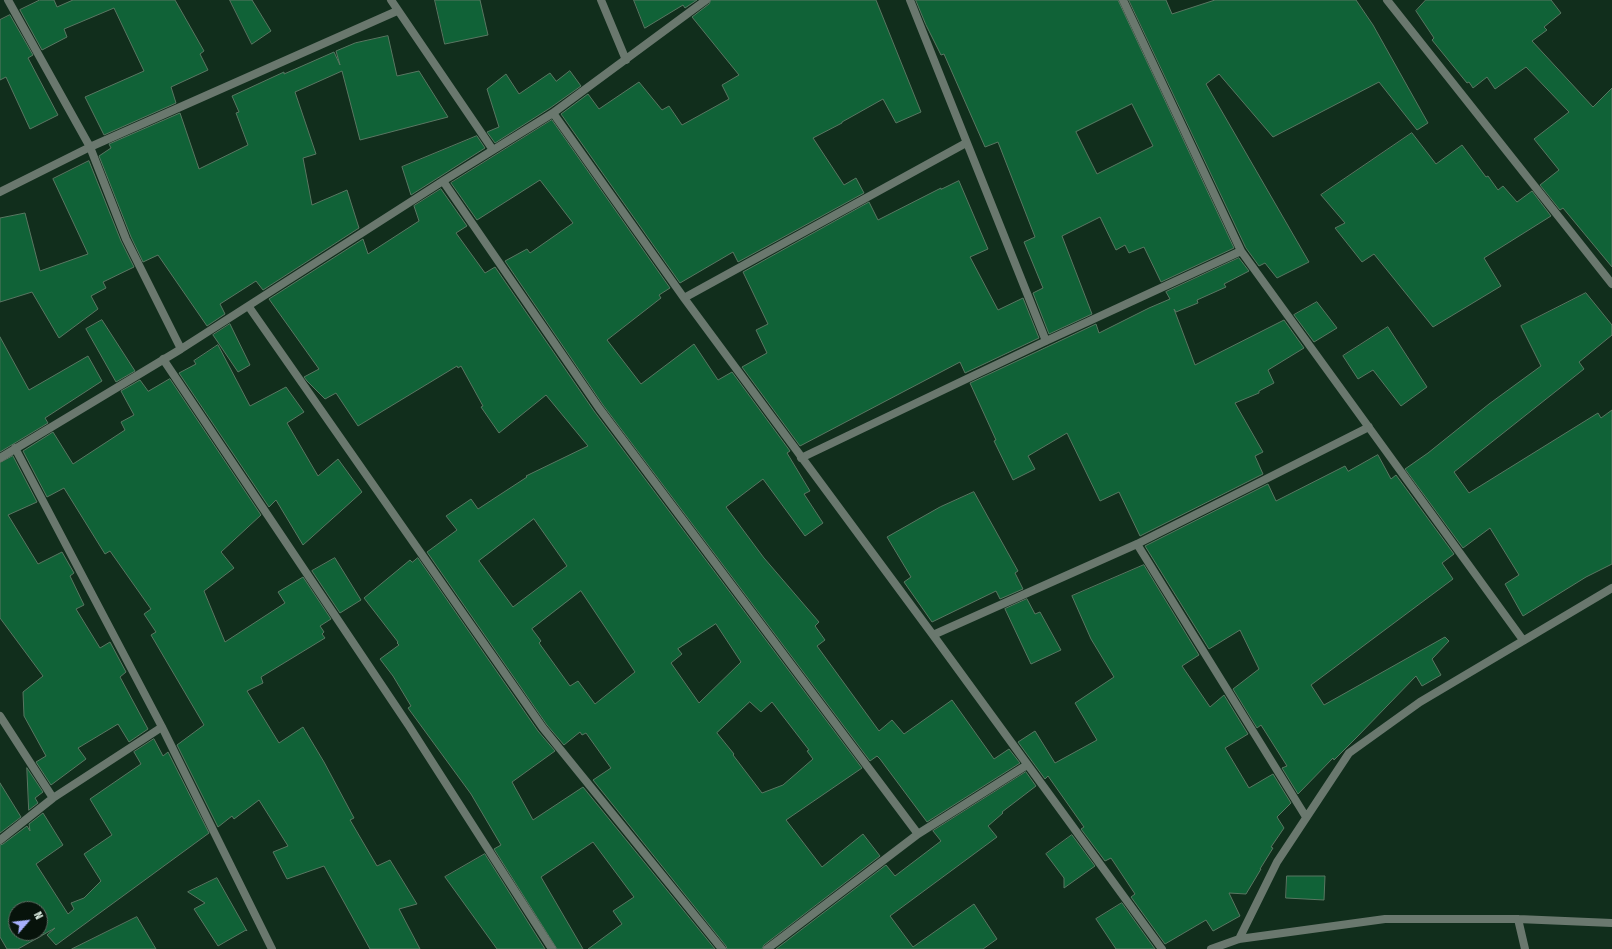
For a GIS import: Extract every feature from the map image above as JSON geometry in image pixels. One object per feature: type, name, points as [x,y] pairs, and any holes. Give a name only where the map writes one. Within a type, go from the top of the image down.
[{"type":"street","points":[[8,0],[90,146],[126,239],[181,349]]},
{"type":"street","points":[[391,0],[397,11],[493,150]]},
{"type":"street","points":[[601,0],[626,60]]},
{"type":"street","points":[[0,458],[181,349],[442,181],[553,113],[706,0]]},
{"type":"street","points":[[910,0],[1045,337]]},
{"type":"street","points":[[910,0],[1045,337]]},
{"type":"street","points":[[1124,0],[1241,251],[1523,640]]},
{"type":"street","points":[[1387,0],[1612,284]]},
{"type":"street","points":[[0,192],[90,146],[397,11]]},
{"type":"street","points":[[553,113],[684,298],[1162,949]]},
{"type":"street","points":[[684,298],[966,143]]},
{"type":"street","points":[[442,181],[599,408],[918,834]]},
{"type":"street","points":[[801,458],[1045,337],[1241,251]]},
{"type":"street","points":[[248,307],[543,728],[722,949]]},
{"type":"street","points":[[163,359],[409,726],[552,949]]},
{"type":"street","points":[[932,635],[1137,544],[1369,427]]},
{"type":"street","points":[[15,448],[162,727],[272,949]]},
{"type":"street","points":[[1137,544],[1306,817]]},
{"type":"street","points":[[1239,939],[1277,862],[1349,753],[1420,702],[1612,588]]},
{"type":"street","points":[[0,716],[53,798]]},
{"type":"street","points":[[0,840],[53,798],[162,727]]},
{"type":"street","points":[[767,949],[918,834],[1028,765]]},
{"type":"street","points":[[1211,949],[1239,939],[1386,919],[1518,919],[1612,923]]},
{"type":"street","points":[[1518,919],[1525,949]]},
{"type":"building","points":[[40,0],[54,0],[57,7],[73,0],[175,0],[204,51],[200,54],[208,70],[171,87],[176,103],[104,135],[85,97],[144,71],[114,8],[64,29],[67,37],[42,50],[20,10]]},
{"type":"building","points":[[230,0],[252,0],[271,31],[252,44]]},
{"type":"building","points":[[435,0],[480,0],[488,35],[445,44]]},
{"type":"building","points":[[634,0],[697,0],[685,8],[683,5],[645,28]]},
{"type":"building","points":[[711,0],[876,0],[921,112],[896,123],[883,99],[813,138],[844,185],[856,178],[864,193],[738,262],[733,252],[680,283],[561,114],[588,94],[599,109],[639,82],[662,110],[669,106],[682,125],[729,99],[722,85],[739,75],[692,17],[709,4]]},
{"type":"building","points":[[916,0],[1118,0],[1234,248],[1161,282],[1144,247],[1129,253],[1125,245],[1116,250],[1100,217],[1062,236],[1092,314],[1049,334],[1033,293],[1043,288],[1024,242],[1035,237],[998,142],[985,147],[944,54],[941,55],[926,25]],"holes":[[[1132,104],[1153,146],[1097,174],[1076,132]]]},
{"type":"building","points":[[1129,0],[1166,0],[1172,14],[1215,0],[1356,0],[1373,25],[1428,123],[1417,130],[1379,82],[1273,137],[1219,74],[1206,84],[1309,262],[1277,278],[1265,263],[1259,266],[1246,248]]},
{"type":"building","points":[[1426,0],[1551,0],[1561,13],[1544,27],[1547,30],[1532,41],[1593,107],[1612,88],[1612,267],[1563,208],[1560,210],[1540,185],[1559,170],[1534,139],[1569,112],[1526,67],[1495,89],[1487,77],[1473,88],[1469,82],[1467,83],[1432,40],[1434,38],[1416,11]]},
{"type":"building","points":[[10,15],[33,55],[28,58],[58,115],[30,129],[6,77],[0,80],[0,20]]},
{"type":"building","points":[[388,36],[397,76],[419,71],[448,117],[360,140],[342,71],[295,92],[316,154],[303,158],[312,205],[347,190],[359,228],[263,290],[256,281],[220,304],[225,314],[207,326],[158,255],[143,262],[131,237],[99,156],[111,148],[109,144],[180,113],[199,169],[248,145],[236,113],[239,112],[232,96],[284,72],[284,74],[334,52],[340,65],[336,51],[355,43]]},
{"type":"building","points":[[570,71],[581,86],[550,108],[495,143],[487,132],[499,127],[487,89],[506,74],[519,94],[550,73],[556,81]]},
{"type":"building","points":[[552,120],[670,288],[659,295],[661,298],[607,340],[641,384],[694,344],[718,380],[732,372],[790,451],[787,453],[810,491],[804,494],[823,523],[805,536],[763,479],[726,507],[764,558],[819,622],[815,626],[825,640],[817,646],[879,731],[892,720],[904,734],[952,700],[994,759],[1009,749],[1020,763],[927,822],[880,759],[877,756],[870,761],[603,405],[505,261],[527,249],[530,253],[573,223],[540,180],[477,220],[451,183]]},
{"type":"building","points":[[1412,133],[1436,164],[1462,145],[1486,177],[1488,176],[1498,190],[1503,186],[1517,202],[1532,191],[1551,216],[1484,258],[1501,286],[1433,327],[1374,254],[1362,262],[1335,228],[1345,223],[1321,195]]},
{"type":"building","points":[[477,136],[485,148],[411,195],[402,167]]},
{"type":"building","points":[[89,161],[121,241],[134,267],[103,282],[106,288],[91,296],[98,309],[59,338],[32,292],[0,302],[0,218],[25,213],[40,271],[88,254],[53,179]]},
{"type":"building","points":[[959,181],[988,249],[970,257],[998,310],[1023,298],[1039,338],[965,373],[960,362],[800,446],[742,367],[767,353],[756,330],[768,324],[743,272],[869,202],[878,220],[941,188]]},
{"type":"building","points":[[441,189],[467,226],[456,233],[485,273],[495,267],[594,411],[862,768],[786,820],[822,867],[863,834],[880,856],[764,945],[762,949],[727,949],[593,780],[611,768],[586,733],[582,735],[580,732],[564,745],[547,725],[427,552],[457,530],[446,516],[471,499],[478,509],[527,477],[526,476],[588,446],[546,395],[499,433],[481,407],[483,406],[461,366],[458,368],[457,366],[358,426],[336,393],[325,399],[304,377],[319,369],[269,299],[363,239],[368,254],[419,221],[414,206]],"holes":[[[534,519],[567,566],[513,607],[479,561]],[[581,591],[635,672],[595,704],[578,681],[570,686],[539,643],[541,641],[532,629]],[[716,624],[741,662],[699,703],[671,663],[682,654],[678,649]],[[750,702],[761,712],[772,702],[809,750],[807,751],[813,759],[783,785],[762,793],[717,733]]]},
{"type":"building","points":[[1239,258],[1249,271],[1224,284],[1226,287],[1197,300],[1198,303],[1176,312],[1174,309],[1195,365],[1284,320],[1304,348],[1268,370],[1274,383],[1259,391],[1259,393],[1235,403],[1263,452],[1255,456],[1263,474],[1140,536],[1119,492],[1100,501],[1067,433],[1028,456],[1035,469],[1013,480],[994,441],[996,440],[970,383],[1096,324],[1099,333],[1170,299],[1166,292]]},
{"type":"building","points":[[1586,293],[1612,325],[1612,335],[1579,362],[1584,369],[1454,472],[1469,493],[1598,413],[1601,418],[1612,410],[1612,564],[1586,577],[1523,616],[1505,584],[1519,575],[1490,528],[1463,548],[1405,469],[1541,366],[1521,326]]},
{"type":"building","points":[[1317,302],[1337,328],[1314,342],[1294,315]]},
{"type":"building","points":[[102,320],[135,371],[116,382],[86,329]]},
{"type":"building","points":[[230,324],[250,365],[238,372],[213,335]]},
{"type":"building","points":[[1388,327],[1427,387],[1401,406],[1373,370],[1358,379],[1343,356]]},
{"type":"building","points":[[0,337],[29,390],[88,356],[102,381],[45,418],[48,423],[0,452]]},
{"type":"building","points":[[218,345],[250,406],[286,387],[304,412],[287,423],[318,476],[338,459],[362,492],[303,545],[276,500],[269,507],[179,373],[196,364],[194,361]]},
{"type":"building","points":[[170,379],[261,515],[221,552],[234,568],[204,591],[225,642],[285,603],[278,592],[303,577],[331,619],[320,626],[324,632],[322,634],[325,638],[261,677],[263,683],[247,691],[279,743],[303,727],[324,762],[354,818],[350,820],[377,866],[390,860],[417,904],[399,909],[420,949],[370,949],[324,866],[287,879],[273,852],[288,846],[259,800],[234,819],[232,816],[218,827],[177,745],[204,725],[151,635],[156,632],[144,614],[151,609],[110,551],[105,554],[64,488],[47,497],[23,451],[53,432],[73,464],[125,430],[121,422],[134,415],[121,391],[140,380],[148,391]]},
{"type":"building","points":[[1378,455],[1391,479],[1396,475],[1454,554],[1442,563],[1453,579],[1311,685],[1324,705],[1445,637],[1449,641],[1432,659],[1441,675],[1422,686],[1416,676],[1334,760],[1333,758],[1298,794],[1282,768],[1287,766],[1261,725],[1257,728],[1233,689],[1259,669],[1240,630],[1209,649],[1145,546],[1268,484],[1276,501],[1345,466],[1348,471]]},
{"type":"building","points":[[13,456],[37,502],[8,515],[38,564],[62,552],[74,573],[70,576],[84,605],[76,609],[100,648],[110,642],[126,672],[120,677],[148,729],[129,742],[118,724],[78,748],[86,759],[51,785],[36,762],[46,756],[24,716],[23,692],[43,676],[0,618],[0,463]]},
{"type":"building","points":[[974,492],[1018,571],[1015,573],[1023,589],[1000,599],[996,591],[932,622],[904,582],[911,577],[887,537],[940,507]]},
{"type":"building","points":[[335,558],[361,600],[340,613],[312,571]]},
{"type":"building","points":[[418,558],[538,731],[555,751],[512,782],[533,820],[583,787],[715,949],[588,949],[622,924],[613,911],[634,897],[593,842],[541,877],[583,949],[557,949],[494,849],[501,845],[471,794],[408,708],[411,706],[393,676],[380,659],[399,645],[364,598],[410,560],[412,562]]},
{"type":"building","points":[[1144,565],[1199,655],[1182,666],[1210,707],[1224,695],[1248,734],[1225,748],[1249,788],[1273,774],[1291,803],[1277,817],[1284,828],[1271,847],[1273,848],[1246,894],[1229,893],[1240,916],[1213,931],[1206,920],[1165,944],[1131,897],[1135,894],[1111,858],[1105,861],[1081,829],[1084,827],[1048,776],[1045,779],[1018,742],[1035,731],[1055,763],[1097,740],[1075,703],[1114,677],[1091,639],[1072,596]]},
{"type":"building","points":[[1027,599],[1035,614],[1040,612],[1061,650],[1031,664],[1005,609]]},
{"type":"building","points":[[154,739],[163,756],[168,752],[209,833],[56,945],[48,936],[48,934],[55,928],[48,932],[48,901],[8,901],[8,941],[32,941],[18,949],[7,949],[0,937],[0,845],[27,826],[30,831],[29,824],[43,813],[63,845],[36,864],[68,914],[74,909],[71,903],[84,898],[101,881],[84,854],[112,835],[90,799],[141,764],[134,752]]},
{"type":"building","points":[[27,768],[43,792],[35,798],[38,803],[29,810]]},
{"type":"building","points":[[1026,772],[1036,786],[1002,812],[1003,813],[988,826],[997,837],[890,916],[913,947],[974,904],[997,939],[983,949],[776,949],[886,865],[895,876],[941,841],[933,831]]},
{"type":"building","points":[[0,783],[21,817],[0,833]]},
{"type":"building","points":[[1072,835],[1095,866],[1064,888],[1064,878],[1046,854]]},
{"type":"building","points":[[485,854],[545,949],[497,949],[445,877]]},
{"type":"building","points":[[1287,876],[1325,876],[1324,900],[1286,898]]},
{"type":"building","points":[[217,878],[247,931],[246,930],[218,946],[194,909],[205,903],[188,892]]},
{"type":"building","points":[[1122,903],[1155,949],[1116,949],[1096,919]]},
{"type":"building","points":[[137,917],[156,949],[72,949]]}]
